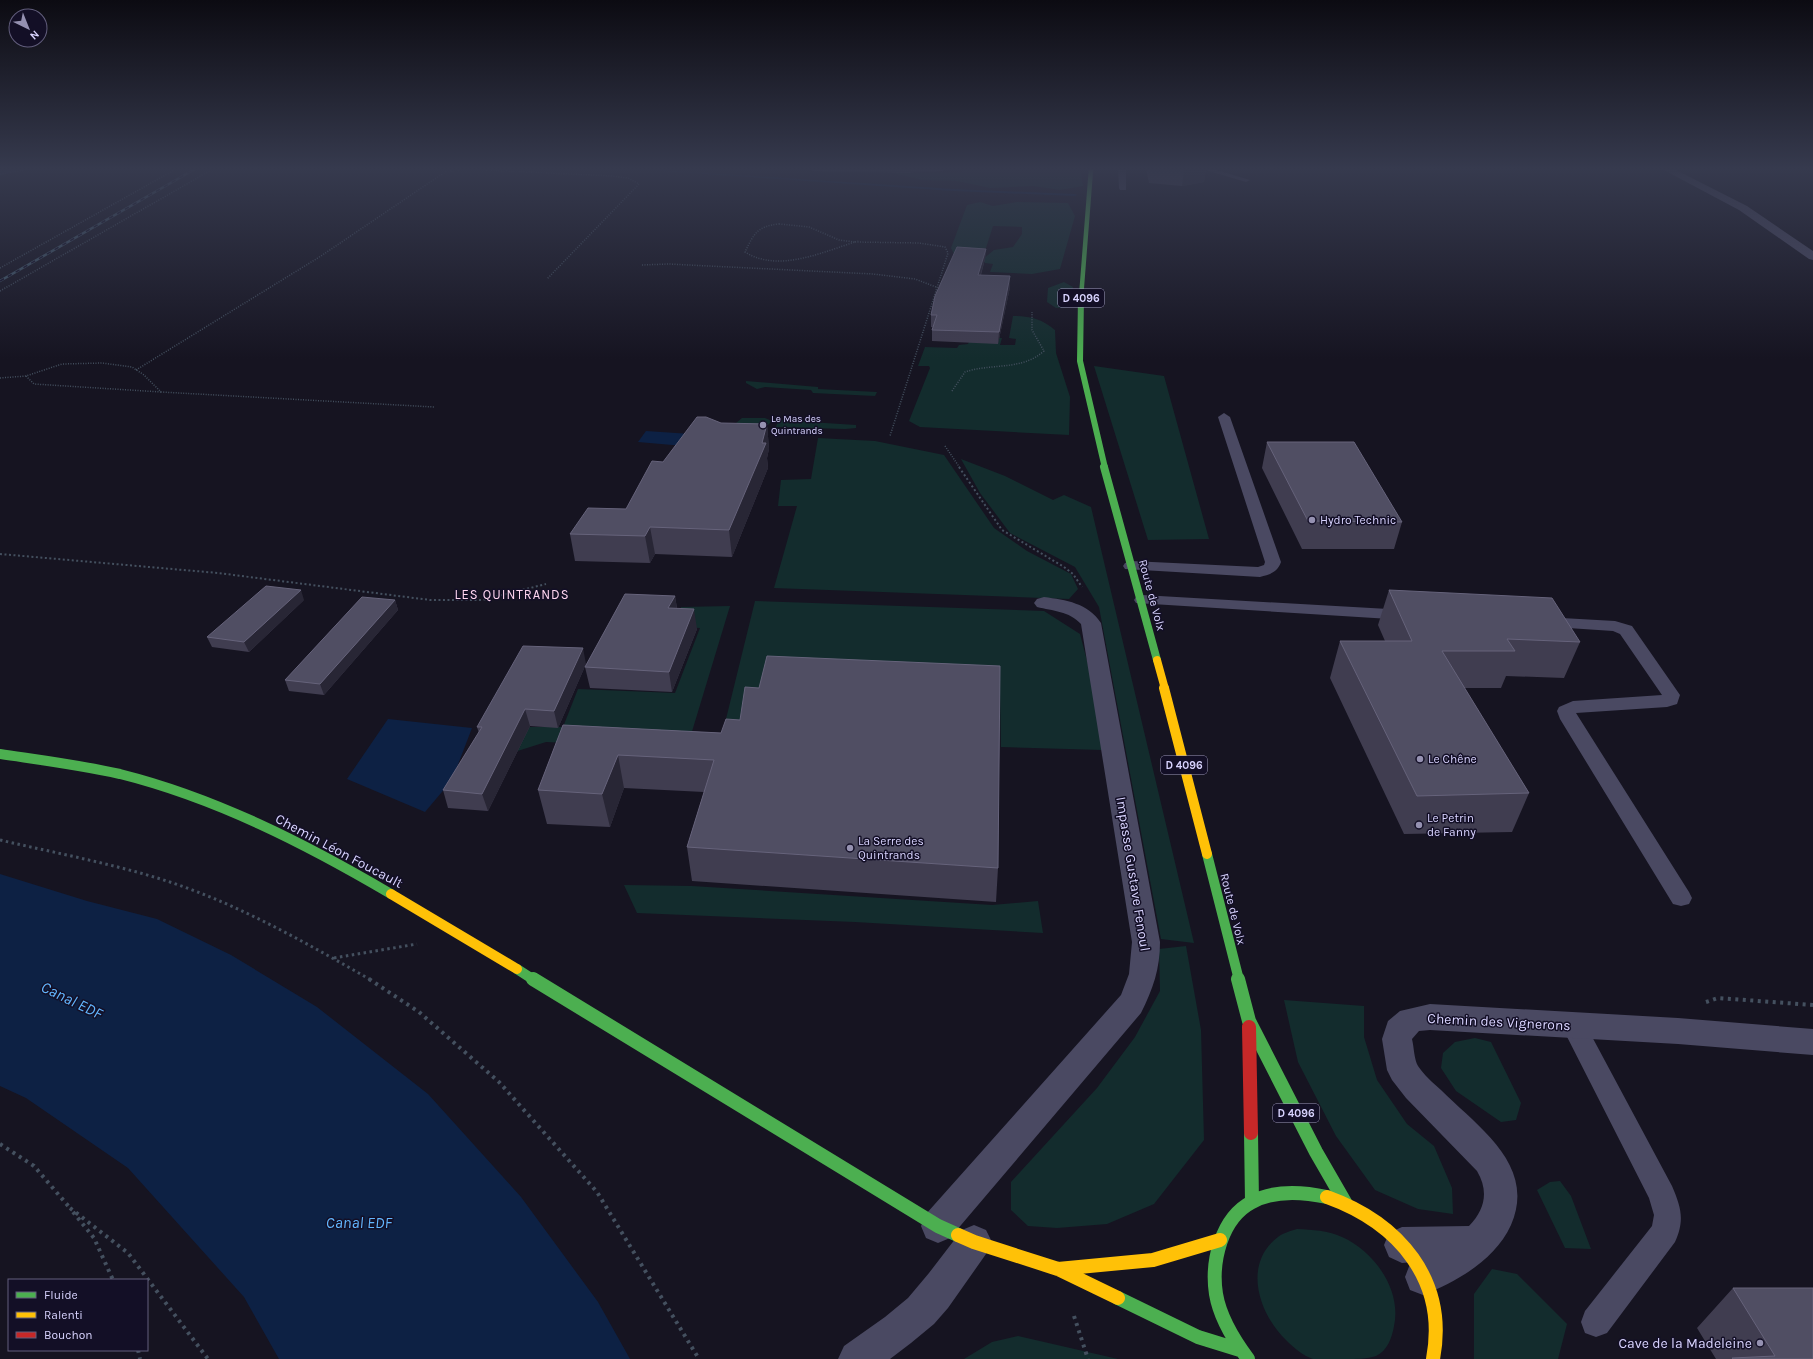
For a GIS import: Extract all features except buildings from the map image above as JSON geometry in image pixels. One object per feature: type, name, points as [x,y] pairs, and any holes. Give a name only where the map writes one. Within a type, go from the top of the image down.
[{"type":"main road","name":"Route de Volx","points":[[1087,232],[1082,290],[1080,361],[1104,466],[1131,566],[1142,600],[1249,1022]]},
{"type":"main road","name":"Chemin Léon Foucault","points":[[0,754],[85,766],[138,779],[223,808],[290,839],[380,887],[463,936],[938,1226],[974,1242],[1058,1269],[1198,1337],[1240,1350]]},
{"type":"main road","name":"D 4096","points":[[1249,1022],[1252,1202]]},
{"type":"main road","name":"D 4096","points":[[1249,1022],[1316,1152],[1346,1204]]},
{"type":"main road","points":[[1248,1359],[1240,1350],[1224,1322],[1215,1293],[1214,1265],[1220,1240],[1230,1223],[1252,1202],[1286,1193],[1315,1194],[1346,1204],[1376,1220],[1402,1245],[1423,1277],[1435,1309],[1437,1340],[1433,1359]]},
{"type":"main road","points":[[1058,1269],[1153,1260],[1220,1240]]},
{"type":"street","points":[[1779,232],[1813,256]]},
{"type":"street","points":[[1044,603],[1056,604],[1081,612]]},
{"type":"street","name":"Impasse Gustave Fenoul","points":[[938,1226],[1131,1004],[1139,988],[1146,966],[1146,942],[1097,653],[1091,623],[1081,612]]},
{"type":"street","name":"Chemin des Vignerons","points":[[1478,1243],[1497,1218],[1502,1201],[1500,1180],[1490,1160],[1407,1076],[1403,1070],[1396,1039],[1399,1030],[1411,1020],[1430,1017],[1678,1031],[1813,1042]]},
{"type":"street","points":[[857,1359],[899,1330],[921,1311],[974,1242]]},
{"type":"street","points":[[1402,1245],[1478,1243]]},
{"type":"street","points":[[1423,1277],[1478,1243]]},
{"type":"lane","points":[[1131,566],[1260,572],[1271,568],[1273,562],[1224,417]]},
{"type":"lane","points":[[1142,600],[1426,616]]},
{"type":"lane","points":[[1528,622],[1615,626],[1626,630],[1671,695],[1670,700],[1667,701],[1573,707],[1566,711],[1569,719],[1681,898]]},
{"type":"lane","points":[[1573,1025],[1662,1195],[1668,1215],[1664,1232],[1596,1322]]},
{"type":"path","points":[[0,268],[63,232]]},
{"type":"path","points":[[0,291],[101,232]]},
{"type":"path","points":[[136,370],[321,256],[356,232]]},
{"type":"path","points":[[547,279],[592,232]]},
{"type":"path","points":[[755,232],[745,252],[748,255],[759,258],[794,260],[808,258],[859,241]]},
{"type":"path","points":[[826,232],[831,237],[841,241],[929,243],[945,247],[948,253],[890,436]]},
{"type":"path","points":[[642,265],[676,265],[874,274],[914,279],[936,287]]},
{"type":"path","points":[[952,391],[965,372],[1018,364],[1040,356],[1044,351],[1043,345],[1032,330],[1032,312]]},
{"type":"path","points":[[0,378],[26,376],[43,369],[81,362],[102,362],[136,370],[161,392]]},
{"type":"path","points":[[26,376],[31,382],[41,385],[434,407]]},
{"type":"path","points":[[946,446],[1002,530],[1074,574],[1086,597],[1081,612]]},
{"type":"path","points":[[0,554],[218,573],[430,600],[482,600],[546,584]]},
{"type":"path","points":[[0,840],[154,877],[232,906],[334,958],[377,983],[419,1012],[499,1082],[596,1192],[699,1359]]},
{"type":"path","points":[[334,958],[463,936]]},
{"type":"path","points":[[0,1144],[34,1166],[70,1208],[94,1238],[113,1279]]},
{"type":"path","points":[[70,1208],[128,1253],[148,1279]]},
{"type":"path","points":[[148,1280],[208,1359]]},
{"type":"green space","points":[[957,232],[991,232],[986,248],[955,256],[951,248]]},
{"type":"green space","points":[[1022,232],[1070,232],[1060,269],[1032,274],[990,272],[993,264],[985,263],[983,259],[994,250],[1013,247]]},
{"type":"green space","points":[[1064,282],[1073,287],[1070,307],[1056,308],[1047,302],[1048,288]]},
{"type":"green space","points":[[1013,316],[1036,319],[1055,330],[1056,353],[1070,397],[1069,435],[920,427],[909,421],[930,368],[929,366],[918,366],[925,347],[957,348],[959,345],[968,344],[971,337],[1002,338],[1000,345],[1015,345],[1016,339],[1009,338]]},
{"type":"green space","points":[[1094,366],[1164,376],[1209,539],[1148,540]]},
{"type":"green space","points":[[746,381],[818,387],[818,389],[877,392],[875,396],[813,393],[811,390],[765,387],[757,389],[746,383]]},
{"type":"green space","points":[[742,418],[765,418],[772,421],[768,425],[736,423]]},
{"type":"green space","points":[[778,420],[856,425],[856,428],[776,427]]},
{"type":"green space","points":[[818,438],[875,441],[944,455],[994,528],[1027,551],[1071,574],[1078,589],[1069,599],[774,588],[797,506],[778,506],[781,480],[811,479]]},
{"type":"green space","points":[[961,459],[1005,476],[1053,500],[1064,495],[1091,507],[1194,943],[1161,939],[1099,607],[1075,567],[1010,533],[980,493]]},
{"type":"green space","points":[[755,601],[1044,611],[1080,634],[1096,695],[1103,750],[1001,747],[1000,695],[734,736],[726,719]]},
{"type":"green space","points":[[730,606],[687,748],[546,742],[492,759],[514,727],[563,727],[578,689],[675,693],[700,628],[674,627],[681,607]]},
{"type":"green space","points":[[624,885],[692,886],[992,905],[1038,901],[1043,933],[855,922],[637,913]]},
{"type":"green space","points":[[1186,946],[1201,1030],[1204,1140],[1154,1204],[1107,1224],[1057,1228],[1028,1226],[1011,1210],[1011,1182],[1097,1088],[1135,1037],[1160,991],[1159,949]]},
{"type":"green space","points":[[1284,1000],[1364,1006],[1364,1037],[1377,1080],[1407,1124],[1434,1146],[1452,1188],[1453,1214],[1418,1209],[1375,1190],[1336,1136],[1298,1062]]},
{"type":"green space","points":[[1475,1038],[1491,1042],[1521,1103],[1516,1120],[1501,1122],[1456,1091],[1441,1068],[1443,1053],[1455,1042]]},
{"type":"green space","points":[[1560,1181],[1571,1196],[1591,1249],[1565,1248],[1537,1190],[1550,1182]]},
{"type":"green space","points":[[1297,1229],[1325,1232],[1342,1237],[1354,1243],[1375,1262],[1383,1273],[1390,1286],[1394,1299],[1395,1312],[1392,1335],[1386,1347],[1380,1354],[1361,1359],[1313,1359],[1306,1356],[1286,1340],[1268,1317],[1258,1289],[1260,1261],[1267,1248],[1278,1237]]},
{"type":"green space","points":[[1492,1269],[1517,1274],[1567,1324],[1558,1359],[1474,1359],[1474,1294]]},
{"type":"green space","points":[[1018,1336],[1118,1359],[964,1359],[992,1342]]},
{"type":"water","points":[[646,431],[691,434],[684,446],[638,442]]},
{"type":"water","points":[[388,719],[472,728],[452,780],[425,812],[347,779]]},
{"type":"water","name":"Canal EDF","points":[[0,874],[87,901],[157,919],[231,955],[317,1007],[428,1094],[521,1197],[598,1302],[630,1359],[279,1359],[244,1297],[128,1168],[26,1098],[0,1086]]},
{"type":"railway","points":[[0,281],[85,232]]},
{"type":"traffic: fast","points":[[1086,232],[1080,313],[1080,361],[1104,465],[1157,660]]},
{"type":"traffic: fast","points":[[0,754],[69,764],[120,774],[170,789],[268,828],[391,894]]},
{"type":"traffic: fast","points":[[1207,854],[1249,1021],[1316,1152],[1346,1204]]},
{"type":"traffic: fast","points":[[517,969],[938,1226],[958,1235]]},
{"type":"traffic: fast","points":[[1251,1133],[1252,1202]]},
{"type":"traffic: fast","points":[[1248,1359],[1228,1328],[1216,1294],[1214,1276],[1216,1258],[1221,1241],[1235,1217],[1254,1201],[1272,1196],[1293,1193],[1306,1193],[1327,1197]]},
{"type":"traffic: fast","points":[[1118,1298],[1198,1337],[1240,1350]]},
{"type":"traffic: slow","points":[[1157,660],[1207,854]]},
{"type":"traffic: slow","points":[[391,894],[517,969]]},
{"type":"traffic: slow","points":[[1327,1197],[1364,1213],[1382,1226],[1398,1240],[1423,1274],[1431,1294],[1436,1314],[1437,1325],[1433,1359]]},
{"type":"traffic: slow","points":[[958,1235],[974,1242],[1058,1269],[1118,1298]]},
{"type":"traffic: slow","points":[[1058,1269],[1153,1260],[1220,1240]]},
{"type":"traffic: jam","points":[[1249,1027],[1251,1133]]},
{"type":"place","name":"Le Mas des Quintrands","points":[[763,425]]},
{"type":"place","name":"Hydro Technic","points":[[1312,520]]},
{"type":"place","name":"Le Chêne","points":[[1420,759]]},
{"type":"place","name":"Le Petrin de Fanny","points":[[1419,825]]},
{"type":"place","name":"La Serre des Quintrands","points":[[850,848]]},
{"type":"place","name":"Cave de la Madeleine","points":[[1760,1343]]},
{"type":"district","name":"LES QUINTRANDS","points":[[512,594]]}]
